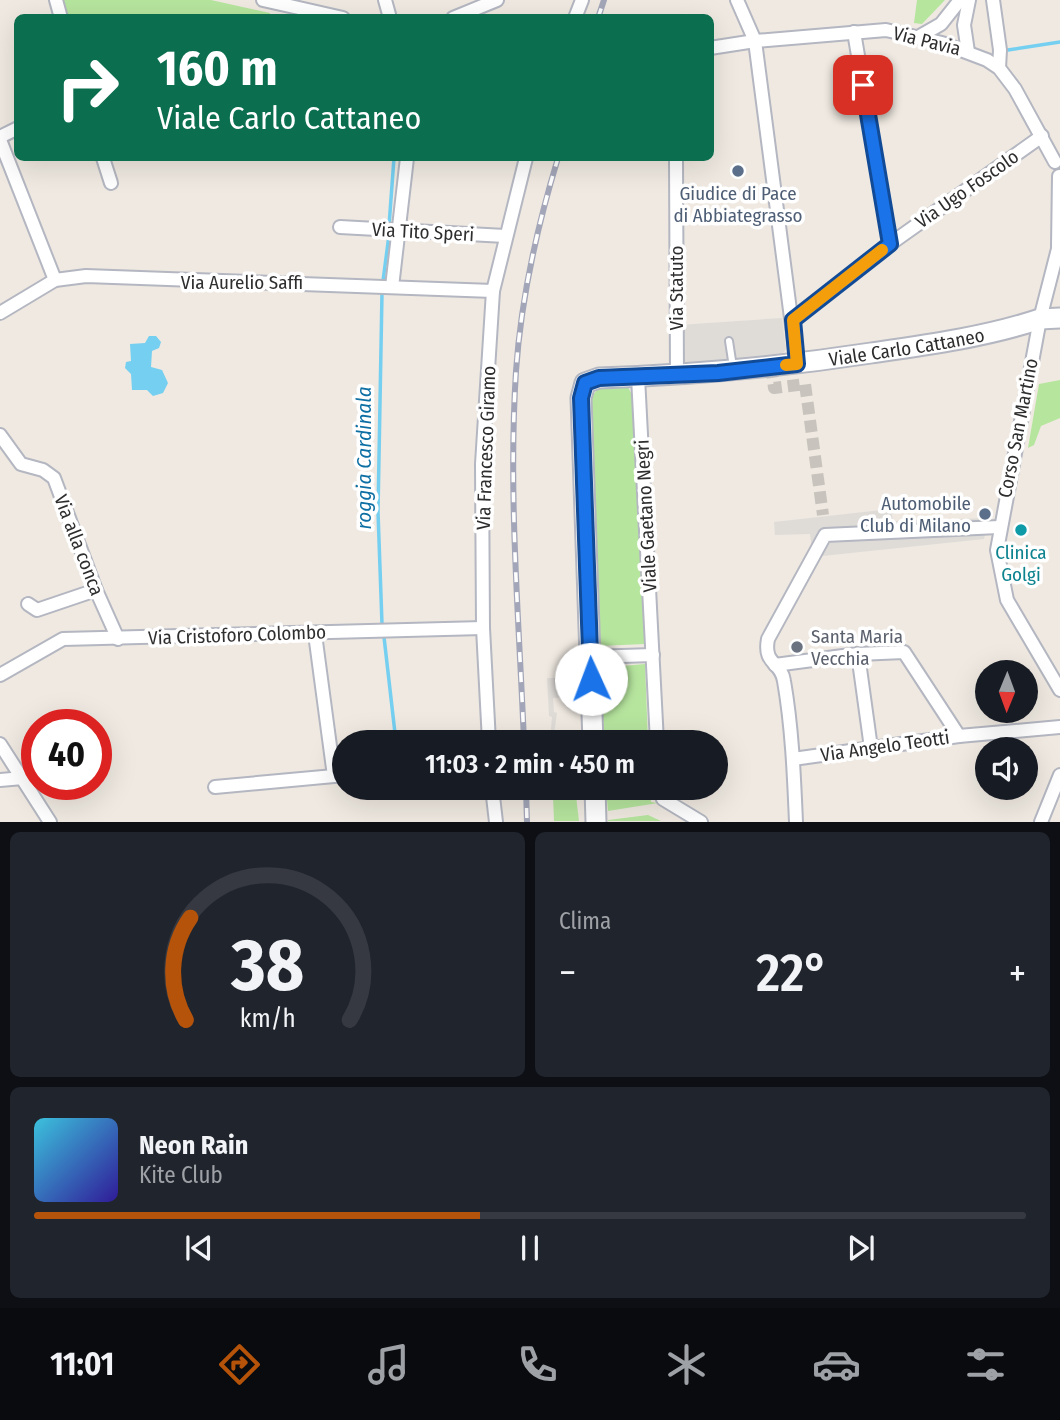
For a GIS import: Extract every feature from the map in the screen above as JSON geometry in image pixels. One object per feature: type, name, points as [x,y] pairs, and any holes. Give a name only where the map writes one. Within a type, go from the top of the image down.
[{"type":"street","points":[[262,0],[325,14]]},
{"type":"street","points":[[463,14],[497,0]]},
{"type":"street","points":[[737,0],[755,41],[797,364]]},
{"type":"street","points":[[920,36],[941,24],[960,0]]},
{"type":"street","points":[[968,52],[964,25],[969,0]]},
{"type":"street","points":[[993,0],[999,68],[1041,136],[1056,155],[1059,176],[1059,244],[1040,319]]},
{"type":"street","name":"Via Pavia","points":[[714,47],[755,41],[886,30],[920,36],[968,52],[999,68]]},
{"type":"street","points":[[854,32],[890,244]]},
{"type":"street","name":"Via Ugo Foscolo","points":[[793,320],[890,244],[1041,136]]},
{"type":"street","points":[[0,139],[55,280]]},
{"type":"street","points":[[104,161],[111,183]]},
{"type":"street","points":[[392,287],[407,161]]},
{"type":"street","name":"Via Francesco Giramo","points":[[488,730],[483,628],[482,464],[493,291],[525,161]]},
{"type":"street","name":"Via Statuto","points":[[676,161],[677,376]]},
{"type":"street","name":"Via Tito Speri","points":[[340,227],[505,236]]},
{"type":"street","name":"Via Aurelio Saffi","points":[[0,313],[55,280],[86,276],[493,291]]},
{"type":"street","name":"Viale Carlo Cattaneo","points":[[590,657],[581,398],[585,383],[599,378],[677,376],[797,364],[913,347],[1040,319],[1060,318]]},
{"type":"street","name":"Corso San Martino","points":[[1040,319],[999,527],[998,560],[1007,600],[1060,690]]},
{"type":"street","name":"Viale Gaetano Negri","points":[[638,377],[656,730]]},
{"type":"street","name":"Via alla conca","points":[[0,435],[22,464],[43,470],[54,478],[96,590],[118,639]]},
{"type":"street","points":[[796,821],[793,759],[784,677],[768,659],[768,639],[825,535],[999,527]]},
{"type":"street","points":[[28,604],[37,610],[96,590]]},
{"type":"street","name":"Via Cristoforo Colombo","points":[[0,675],[63,639],[483,628]]},
{"type":"street","points":[[315,634],[332,735]]},
{"type":"street","points":[[775,665],[858,654],[904,652],[959,736]]},
{"type":"street","points":[[858,654],[872,748]]},
{"type":"street","points":[[593,730],[590,657],[653,655]]},
{"type":"street","name":"Via Angelo Teotti","points":[[793,759],[959,736],[1060,727]]},
{"type":"street","points":[[0,744],[21,775]]},
{"type":"street","points":[[1041,821],[1060,775]]},
{"type":"street","points":[[215,787],[332,777]]},
{"type":"street","points":[[0,780],[21,778]]},
{"type":"street","points":[[37,800],[50,821]]},
{"type":"street","points":[[493,800],[496,821]]},
{"type":"street","points":[[595,800],[596,821]]},
{"type":"street","points":[[665,800],[701,821]]},
{"type":"lane","points":[[729,341],[733,372]]},
{"type":"green space","points":[[63,0],[211,0],[270,13],[270,14],[67,14]]},
{"type":"green space","points":[[917,0],[945,0],[922,24],[914,23]]},
{"type":"green space","points":[[1060,380],[1060,418],[1041,426],[1034,445],[1028,448],[1039,384]]},
{"type":"green space","points":[[627,385],[633,397],[645,644],[599,646],[589,399],[600,387]]},
{"type":"green space","points":[[645,664],[648,730],[603,730],[599,668]]},
{"type":"green space","points":[[553,800],[576,800],[579,821],[554,821]]},
{"type":"green space","points":[[607,800],[651,800],[658,803],[608,811]]},
{"type":"green space","points":[[648,815],[661,821],[608,821],[608,820]]},
{"type":"shaded area","points":[[782,318],[786,349],[779,359],[683,369],[679,325]]},
{"type":"shaded area","points":[[891,509],[893,521],[989,518],[984,539],[813,557],[810,534],[775,535],[774,522]]},
{"type":"shaded area","points":[[547,678],[578,678],[578,692],[567,702],[566,697],[553,698],[554,712],[557,713],[555,730],[551,730],[552,717],[549,716]]},
{"type":"water","points":[[149,336],[156,336],[161,342],[159,348],[152,351],[151,367],[162,370],[168,383],[163,393],[153,396],[147,390],[132,390],[131,374],[125,368],[126,362],[131,361],[130,344],[145,343]]},
{"type":"waterway","name":"roggia Cardinala","points":[[1008,50],[1060,42]]},
{"type":"waterway","name":"roggia Cardinala","points":[[389,226],[394,161]]},
{"type":"waterway","name":"roggia Cardinala","points":[[383,281],[389,235]]},
{"type":"waterway","name":"roggia Cardinala","points":[[382,293],[378,512],[382,624]]},
{"type":"waterway","name":"roggia Cardinala","points":[[384,637],[395,730]]},
{"type":"tunnel","points":[[771,366],[774,388],[805,384],[823,515]]},
{"type":"railway","points":[[599,14],[604,0]]},
{"type":"railway","points":[[523,730],[513,464],[516,371],[531,263],[557,161]]},
{"type":"railway","points":[[526,800],[527,822]]},
{"type":"slow traffic","points":[[786,365],[797,364],[793,320],[882,250]]},
{"type":"place","name":"Giudice di Pace di Abbiategrasso","points":[[738,171]]},
{"type":"place","name":"Automobile Club di Milano","points":[[985,514]]},
{"type":"place","name":"Clinica Golgi","points":[[1021,530]]},
{"type":"place","name":"Santa Maria Vecchia","points":[[797,647]]},
{"type":"route","points":[[591,679],[581,398],[585,383],[599,378],[677,376],[797,364],[793,320],[890,244],[863,85]]}]
